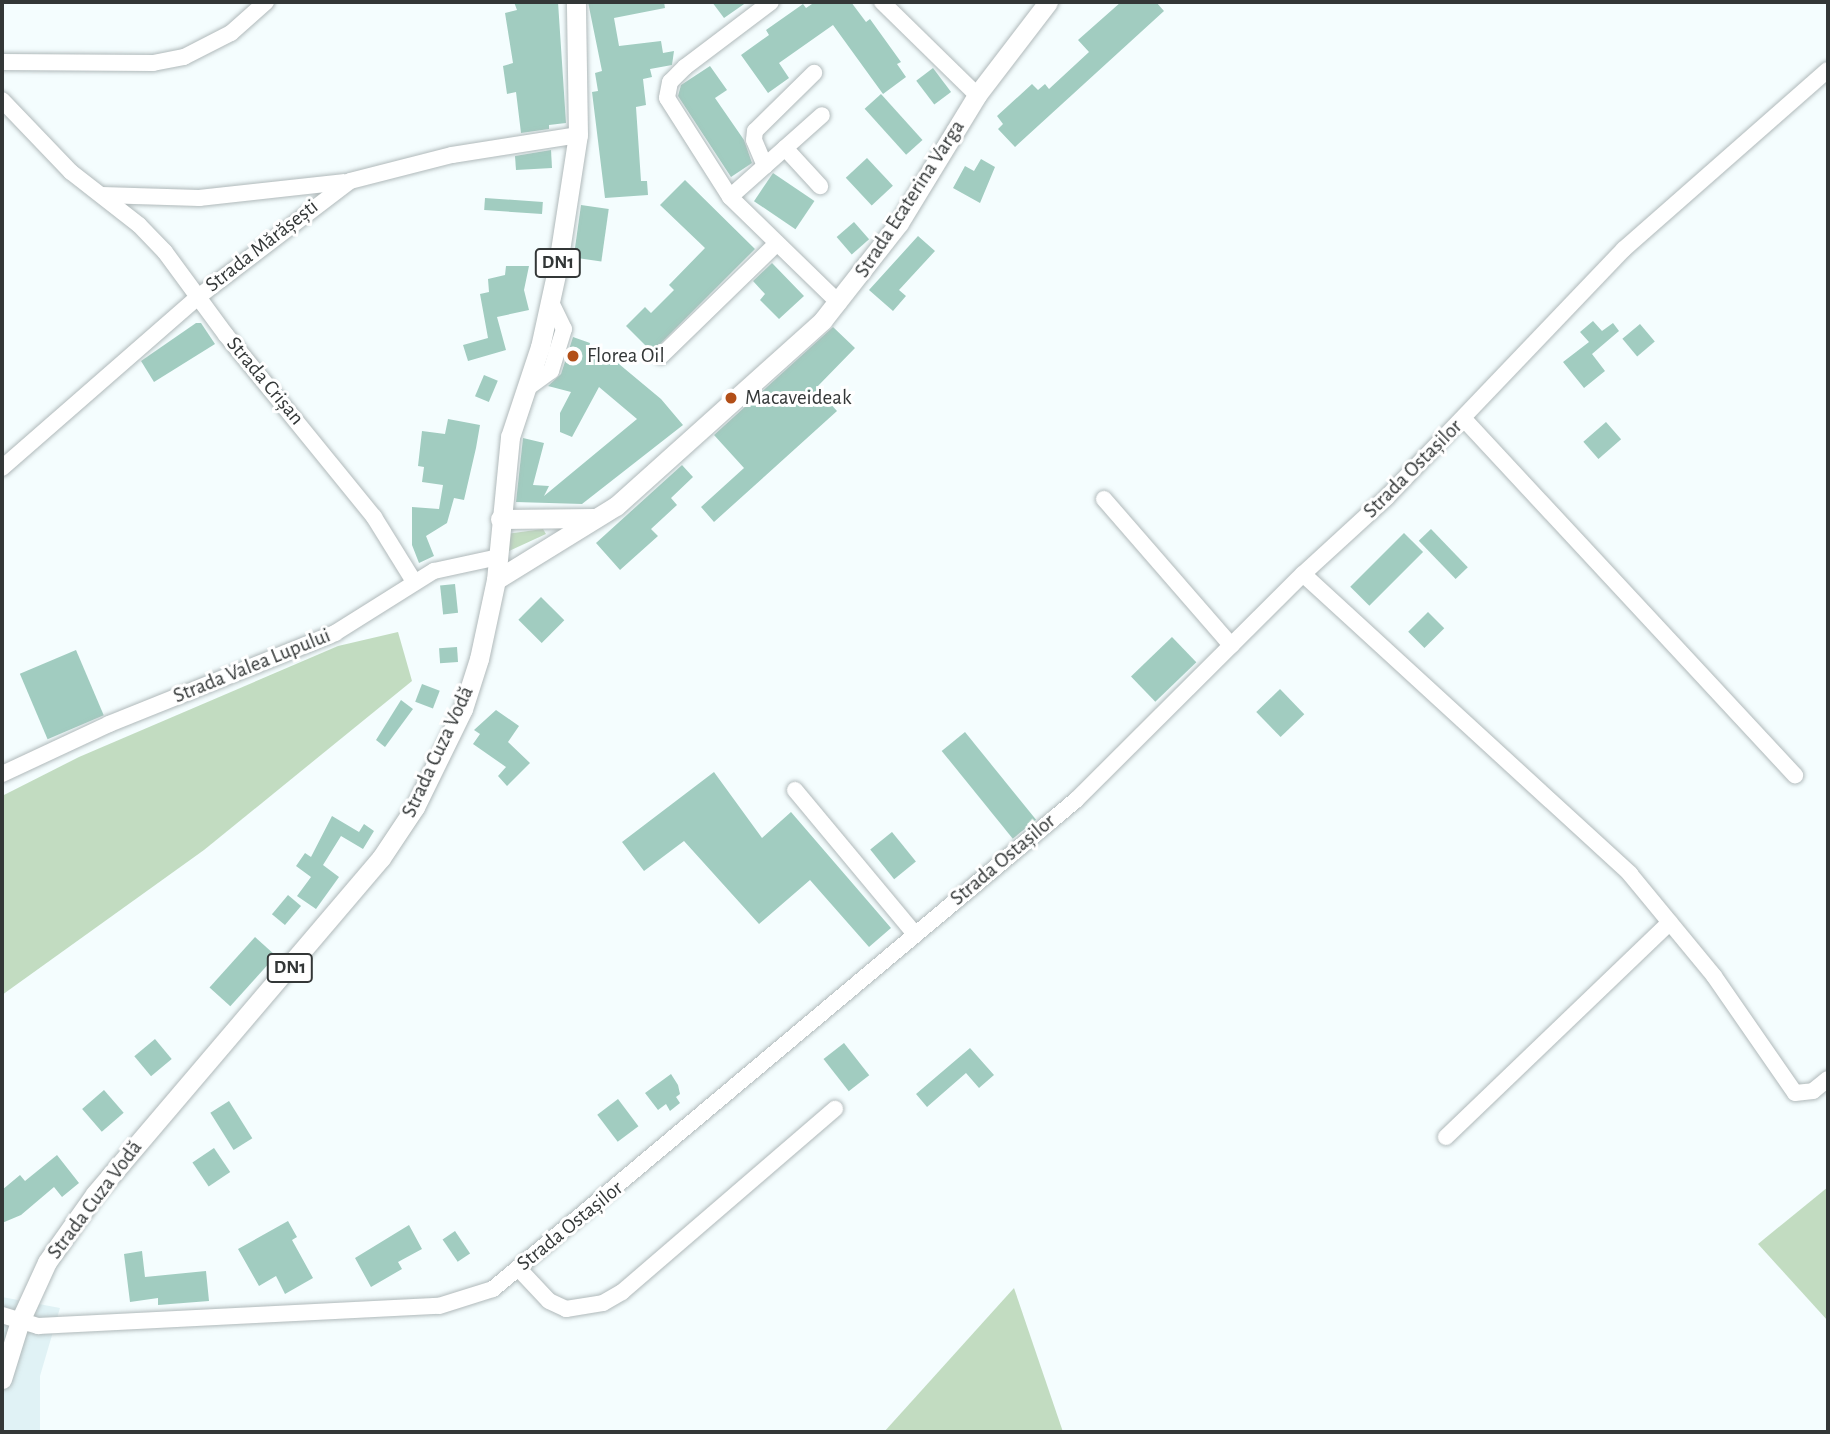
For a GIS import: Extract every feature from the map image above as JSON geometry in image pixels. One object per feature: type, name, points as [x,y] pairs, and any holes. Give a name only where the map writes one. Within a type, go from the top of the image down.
[{"type":"main road","name":"Strada Cuza Vodă","points":[[2,1379],[11,1318],[47,1262],[95,1194],[338,912],[415,807],[463,709],[480,659],[496,580],[503,470],[551,302],[578,135],[576,2]]},
{"type":"main road","name":"Strada Ecaterina Varga","points":[[496,580],[596,518],[674,457],[839,303],[900,223],[977,96],[1048,2]]},
{"type":"main road","points":[[500,519],[596,518]]},
{"type":"street","points":[[2,62],[153,63],[184,57],[211,47],[267,2]]},
{"type":"street","points":[[771,2],[670,82],[667,98],[672,111],[730,197],[839,303]]},
{"type":"street","points":[[890,4],[977,96]]},
{"type":"street","name":"Strada Ostașilor","points":[[11,1318],[38,1326],[439,1306],[493,1289],[1076,800],[1303,574],[1387,498],[1623,249],[1828,71]]},
{"type":"street","points":[[765,166],[754,139],[755,131],[814,73]]},
{"type":"street","name":"Strada Crișan","points":[[2,100],[71,172],[102,195],[165,252],[374,517],[413,580]]},
{"type":"street","points":[[730,197],[822,115]]},
{"type":"street","name":"Strada Mărășești","points":[[2,468],[198,297],[350,181],[452,155],[578,135]]},
{"type":"street","points":[[785,148],[820,186]]},
{"type":"street","points":[[102,195],[199,198],[350,181]]},
{"type":"street","points":[[661,356],[776,244]]},
{"type":"street","points":[[1463,418],[1795,775]]},
{"type":"street","points":[[1104,499],[1231,645]]},
{"type":"street","name":"Strada Valea Lupului","points":[[2,774],[110,724],[335,633],[413,580],[458,564],[499,557]]},
{"type":"street","points":[[1303,574],[1630,874],[1670,922],[1795,1093],[1813,1091],[1828,1079]]},
{"type":"street","points":[[795,789],[915,934]]},
{"type":"street","points":[[1446,1137],[1670,922]]},
{"type":"street","points":[[518,1268],[549,1301],[566,1309],[603,1303],[622,1292],[835,1109]]},
{"type":"shaded area","points":[[2,1297],[60,1308],[40,1376],[40,1432],[2,1432]]},
{"type":"green space","points":[[543,529],[546,534],[509,551],[507,534]]},
{"type":"green space","points":[[398,632],[412,681],[204,850],[2,995],[2,796],[79,757],[338,646]]},
{"type":"green space","points":[[1828,1187],[1828,1321],[1758,1244]]},
{"type":"green space","points":[[1014,1288],[1063,1432],[884,1432]]},
{"type":"building","points":[[514,2],[558,2],[566,123],[549,125],[549,129],[521,133],[516,92],[507,94],[503,66],[513,63],[505,13],[517,10]]},
{"type":"building","points":[[588,2],[664,2],[665,8],[614,18],[619,46],[661,41],[663,53],[674,51],[672,65],[650,69],[652,77],[643,79],[646,105],[636,107],[641,181],[647,181],[648,195],[605,198],[592,92],[598,91],[595,73],[602,71]]},
{"type":"building","points":[[712,2],[747,2],[724,18]]},
{"type":"building","points":[[815,2],[851,2],[866,22],[870,19],[901,62],[897,64],[906,77],[883,94],[833,25],[779,63],[789,78],[768,93],[741,55],[769,35],[766,30],[803,4],[806,8]]},
{"type":"building","points":[[1121,2],[1156,2],[1164,11],[1015,147],[998,129],[1003,124],[997,116],[1032,84],[1038,90],[1045,84],[1049,89],[1089,52],[1078,40]]},
{"type":"building","points":[[710,66],[727,90],[715,98],[744,140],[752,163],[731,177],[678,96],[681,85]]},
{"type":"building","points":[[933,68],[951,92],[934,105],[916,81]]},
{"type":"building","points":[[881,94],[922,140],[906,155],[865,109]]},
{"type":"building","points":[[551,150],[552,168],[516,170],[515,156]]},
{"type":"building","points":[[867,158],[893,186],[872,206],[846,178]]},
{"type":"building","points":[[981,159],[995,167],[980,203],[953,188],[965,166],[974,171]]},
{"type":"building","points":[[773,173],[814,201],[795,229],[754,201]]},
{"type":"building","points":[[685,180],[755,249],[652,352],[626,326],[645,307],[651,313],[674,290],[669,285],[705,248],[660,205]]},
{"type":"building","points":[[485,198],[543,202],[542,214],[484,210]]},
{"type":"building","points":[[581,205],[609,209],[601,261],[574,257]]},
{"type":"building","points":[[854,222],[869,239],[852,254],[837,237]]},
{"type":"building","points":[[918,236],[935,251],[899,290],[906,296],[893,311],[869,290]]},
{"type":"building","points":[[772,263],[804,296],[779,319],[760,300],[765,294],[753,281]]},
{"type":"building","points":[[506,266],[529,266],[524,290],[529,310],[497,317],[506,350],[468,361],[463,345],[488,338],[480,294],[489,292],[488,279],[505,275]]},
{"type":"building","points":[[1593,321],[1602,331],[1613,323],[1619,331],[1592,354],[1605,371],[1584,388],[1563,362],[1589,342],[1580,332]]},
{"type":"building","points":[[196,323],[201,323],[215,344],[154,382],[141,361]]},
{"type":"building","points":[[1640,324],[1655,342],[1637,356],[1622,339]]},
{"type":"building","points":[[833,327],[855,348],[816,388],[837,411],[714,522],[701,507],[744,468],[714,435]]},
{"type":"building","points":[[573,337],[590,343],[588,351],[613,359],[661,399],[683,425],[582,504],[516,502],[523,438],[544,443],[533,485],[549,486],[544,496],[637,419],[599,387],[572,437],[560,432],[560,413],[571,392],[548,386],[561,374]]},
{"type":"building","points":[[484,375],[498,381],[489,402],[475,396]]},
{"type":"building","points":[[448,419],[480,425],[476,448],[464,500],[454,498],[447,523],[426,536],[434,556],[419,563],[412,545],[412,507],[439,509],[443,485],[422,482],[424,467],[418,466],[422,431],[445,434]]},
{"type":"building","points":[[1606,422],[1621,439],[1598,459],[1583,442]]},
{"type":"building","points":[[682,465],[693,477],[671,498],[677,505],[651,529],[658,536],[620,570],[596,543]]},
{"type":"building","points":[[1431,529],[1468,567],[1456,579],[1419,541]]},
{"type":"building","points":[[1404,533],[1423,552],[1369,606],[1350,587]]},
{"type":"building","points":[[455,584],[458,613],[443,614],[440,586]]},
{"type":"building","points":[[541,597],[564,620],[542,643],[518,620]]},
{"type":"building","points":[[1428,612],[1444,628],[1424,648],[1408,632]]},
{"type":"building","points":[[1172,637],[1196,662],[1155,702],[1131,677]]},
{"type":"building","points":[[457,647],[458,662],[440,663],[439,648]]},
{"type":"building","points":[[76,650],[104,715],[48,739],[20,674]]},
{"type":"building","points":[[422,684],[440,691],[433,709],[415,702]]},
{"type":"building","points":[[1280,689],[1304,714],[1281,737],[1256,712]]},
{"type":"building","points":[[401,700],[413,709],[385,747],[376,740]]},
{"type":"building","points":[[496,710],[519,726],[508,742],[530,763],[507,786],[498,776],[506,767],[473,744],[480,734],[474,730]]},
{"type":"building","points":[[965,732],[1036,820],[1013,839],[942,751]]},
{"type":"building","points":[[714,772],[762,838],[791,812],[891,928],[869,947],[810,880],[759,924],[684,841],[644,871],[622,842]]},
{"type":"building","points":[[332,816],[359,832],[364,824],[374,831],[363,849],[341,836],[323,865],[339,877],[316,909],[297,896],[311,877],[296,866],[305,853],[311,857]]},
{"type":"building","points":[[892,832],[916,862],[894,879],[870,850]]},
{"type":"building","points":[[288,895],[301,906],[285,925],[272,914]]},
{"type":"building","points":[[255,937],[276,956],[230,1006],[209,988]]},
{"type":"building","points":[[155,1039],[172,1059],[151,1076],[134,1056]]},
{"type":"building","points":[[844,1043],[869,1075],[849,1091],[824,1059]]},
{"type":"building","points":[[970,1048],[994,1075],[979,1088],[966,1073],[927,1107],[916,1094]]},
{"type":"building","points":[[671,1074],[678,1085],[680,1094],[676,1097],[680,1103],[670,1111],[666,1104],[658,1110],[645,1093]]},
{"type":"building","points":[[104,1090],[124,1113],[102,1132],[82,1109]]},
{"type":"building","points":[[618,1099],[638,1126],[618,1142],[597,1115]]},
{"type":"building","points":[[229,1101],[252,1138],[234,1150],[210,1113]]},
{"type":"building","points":[[214,1148],[230,1172],[209,1187],[192,1163]]},
{"type":"building","points":[[57,1155],[79,1183],[62,1197],[54,1187],[21,1215],[2,1223],[2,1190],[20,1175],[25,1181]]},
{"type":"building","points":[[288,1221],[297,1237],[292,1240],[313,1278],[285,1294],[276,1276],[259,1286],[238,1249]]},
{"type":"building","points":[[409,1225],[422,1249],[398,1262],[402,1269],[371,1287],[355,1258]]},
{"type":"building","points":[[455,1231],[470,1253],[458,1262],[443,1239]]},
{"type":"building","points":[[142,1251],[145,1277],[206,1271],[209,1301],[158,1305],[158,1298],[130,1302],[124,1254]]},
{"type":"place","name":"Florea Oil","points":[[573,356]]},
{"type":"place","name":"Macaveideak","points":[[731,398]]}]
